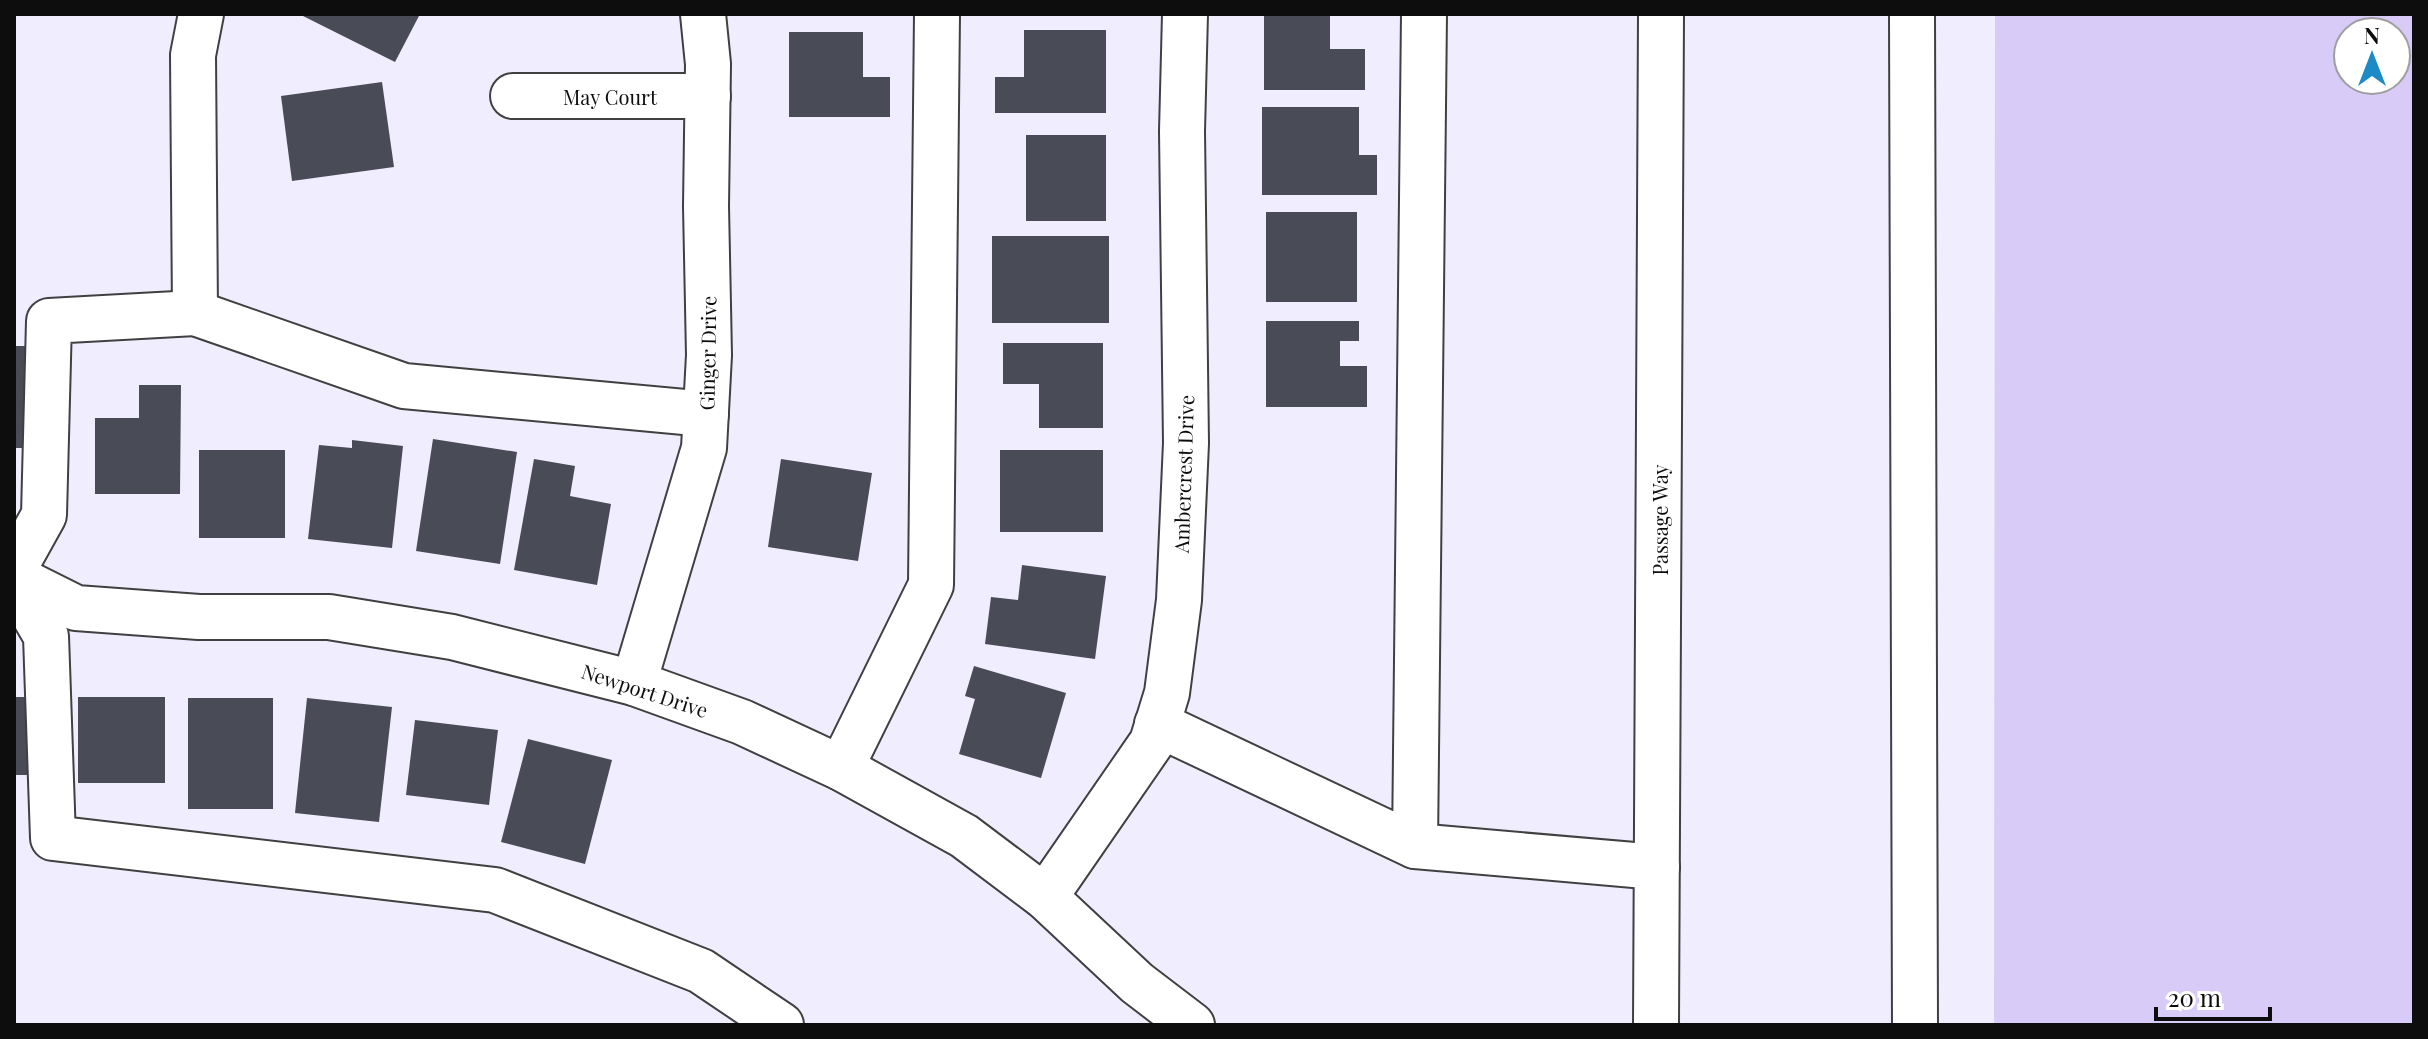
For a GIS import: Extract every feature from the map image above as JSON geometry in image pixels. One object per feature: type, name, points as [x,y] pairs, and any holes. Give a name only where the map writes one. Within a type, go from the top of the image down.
[{"type":"street","points":[[195,313],[193,55],[201,14]]},
{"type":"street","name":"Ginger Drive","points":[[634,683],[704,448],[709,355],[706,206],[708,64],[703,14]]},
{"type":"street","points":[[841,768],[931,585],[937,14]]},
{"type":"street","name":"Ambercrest Drive","points":[[1045,897],[1152,742],[1167,693],[1179,600],[1186,443],[1182,131],[1185,14]]},
{"type":"street","points":[[1415,846],[1424,14]]},
{"type":"street","name":"Passage Way","points":[[1656,1025],[1661,14]]},
{"type":"street","points":[[1912,14],[1915,1025]]},
{"type":"street","name":"May Court","points":[[513,96],[708,96]]},
{"type":"street","points":[[14,569],[44,515],[49,321],[195,313],[404,386],[706,414]]},
{"type":"street","points":[[14,579],[46,636],[53,838],[495,890],[701,971],[781,1025]]},
{"type":"street","name":"Newport Drive","points":[[14,579],[76,608],[199,617],[329,617],[452,637],[634,683],[742,722],[841,768],[964,836],[1045,897],[1137,983],[1192,1025]]},
{"type":"street","points":[[1157,724],[1415,846],[1657,867]]},
{"type":"shaded area","points":[[1995,14],[2414,14],[2414,1025],[1994,1025]]},
{"type":"building","points":[[299,14],[420,14],[395,62]]},
{"type":"building","points":[[1264,14],[1330,14],[1330,49],[1365,49],[1365,90],[1264,90]]},
{"type":"building","points":[[1024,30],[1106,30],[1106,113],[995,113],[995,77],[1024,77]]},
{"type":"building","points":[[789,32],[863,32],[863,77],[890,77],[890,117],[789,117]]},
{"type":"building","points":[[382,82],[394,167],[292,181],[281,96]]},
{"type":"building","points":[[1262,107],[1359,107],[1359,155],[1377,155],[1377,195],[1262,195]]},
{"type":"building","points":[[1026,135],[1106,135],[1106,221],[1026,221]]},
{"type":"building","points":[[1266,212],[1357,212],[1357,302],[1266,302]]},
{"type":"building","points":[[992,236],[1109,236],[1109,323],[992,323]]},
{"type":"building","points":[[1266,321],[1359,321],[1359,341],[1340,341],[1340,366],[1367,366],[1367,407],[1266,407]]},
{"type":"building","points":[[1003,343],[1103,343],[1103,428],[1039,428],[1039,384],[1003,384]]},
{"type":"building","points":[[14,346],[28,346],[28,448],[14,448]]},
{"type":"building","points":[[139,385],[181,385],[180,494],[95,494],[95,418],[139,418]]},
{"type":"building","points":[[433,439],[517,452],[500,564],[416,551]]},
{"type":"building","points":[[352,440],[403,446],[392,548],[308,539],[319,445],[352,448]]},
{"type":"building","points":[[199,450],[285,450],[285,538],[199,538]]},
{"type":"building","points":[[1000,450],[1103,450],[1103,532],[1000,532]]},
{"type":"building","points":[[534,459],[575,466],[570,496],[611,504],[597,585],[514,570]]},
{"type":"building","points":[[781,459],[872,473],[858,561],[768,547]]},
{"type":"building","points":[[1022,565],[1106,576],[1095,659],[985,644],[991,597],[1018,600]]},
{"type":"building","points":[[974,666],[1066,693],[1041,778],[959,754],[975,699],[965,696]]},
{"type":"building","points":[[14,697],[28,697],[28,775],[14,775]]},
{"type":"building","points":[[78,697],[165,697],[165,783],[78,783]]},
{"type":"building","points":[[188,698],[273,698],[273,809],[188,809]]},
{"type":"building","points":[[307,698],[392,707],[379,822],[295,813]]},
{"type":"building","points":[[415,720],[498,730],[489,805],[406,795]]},
{"type":"building","points":[[528,739],[612,760],[585,864],[501,842]]}]
